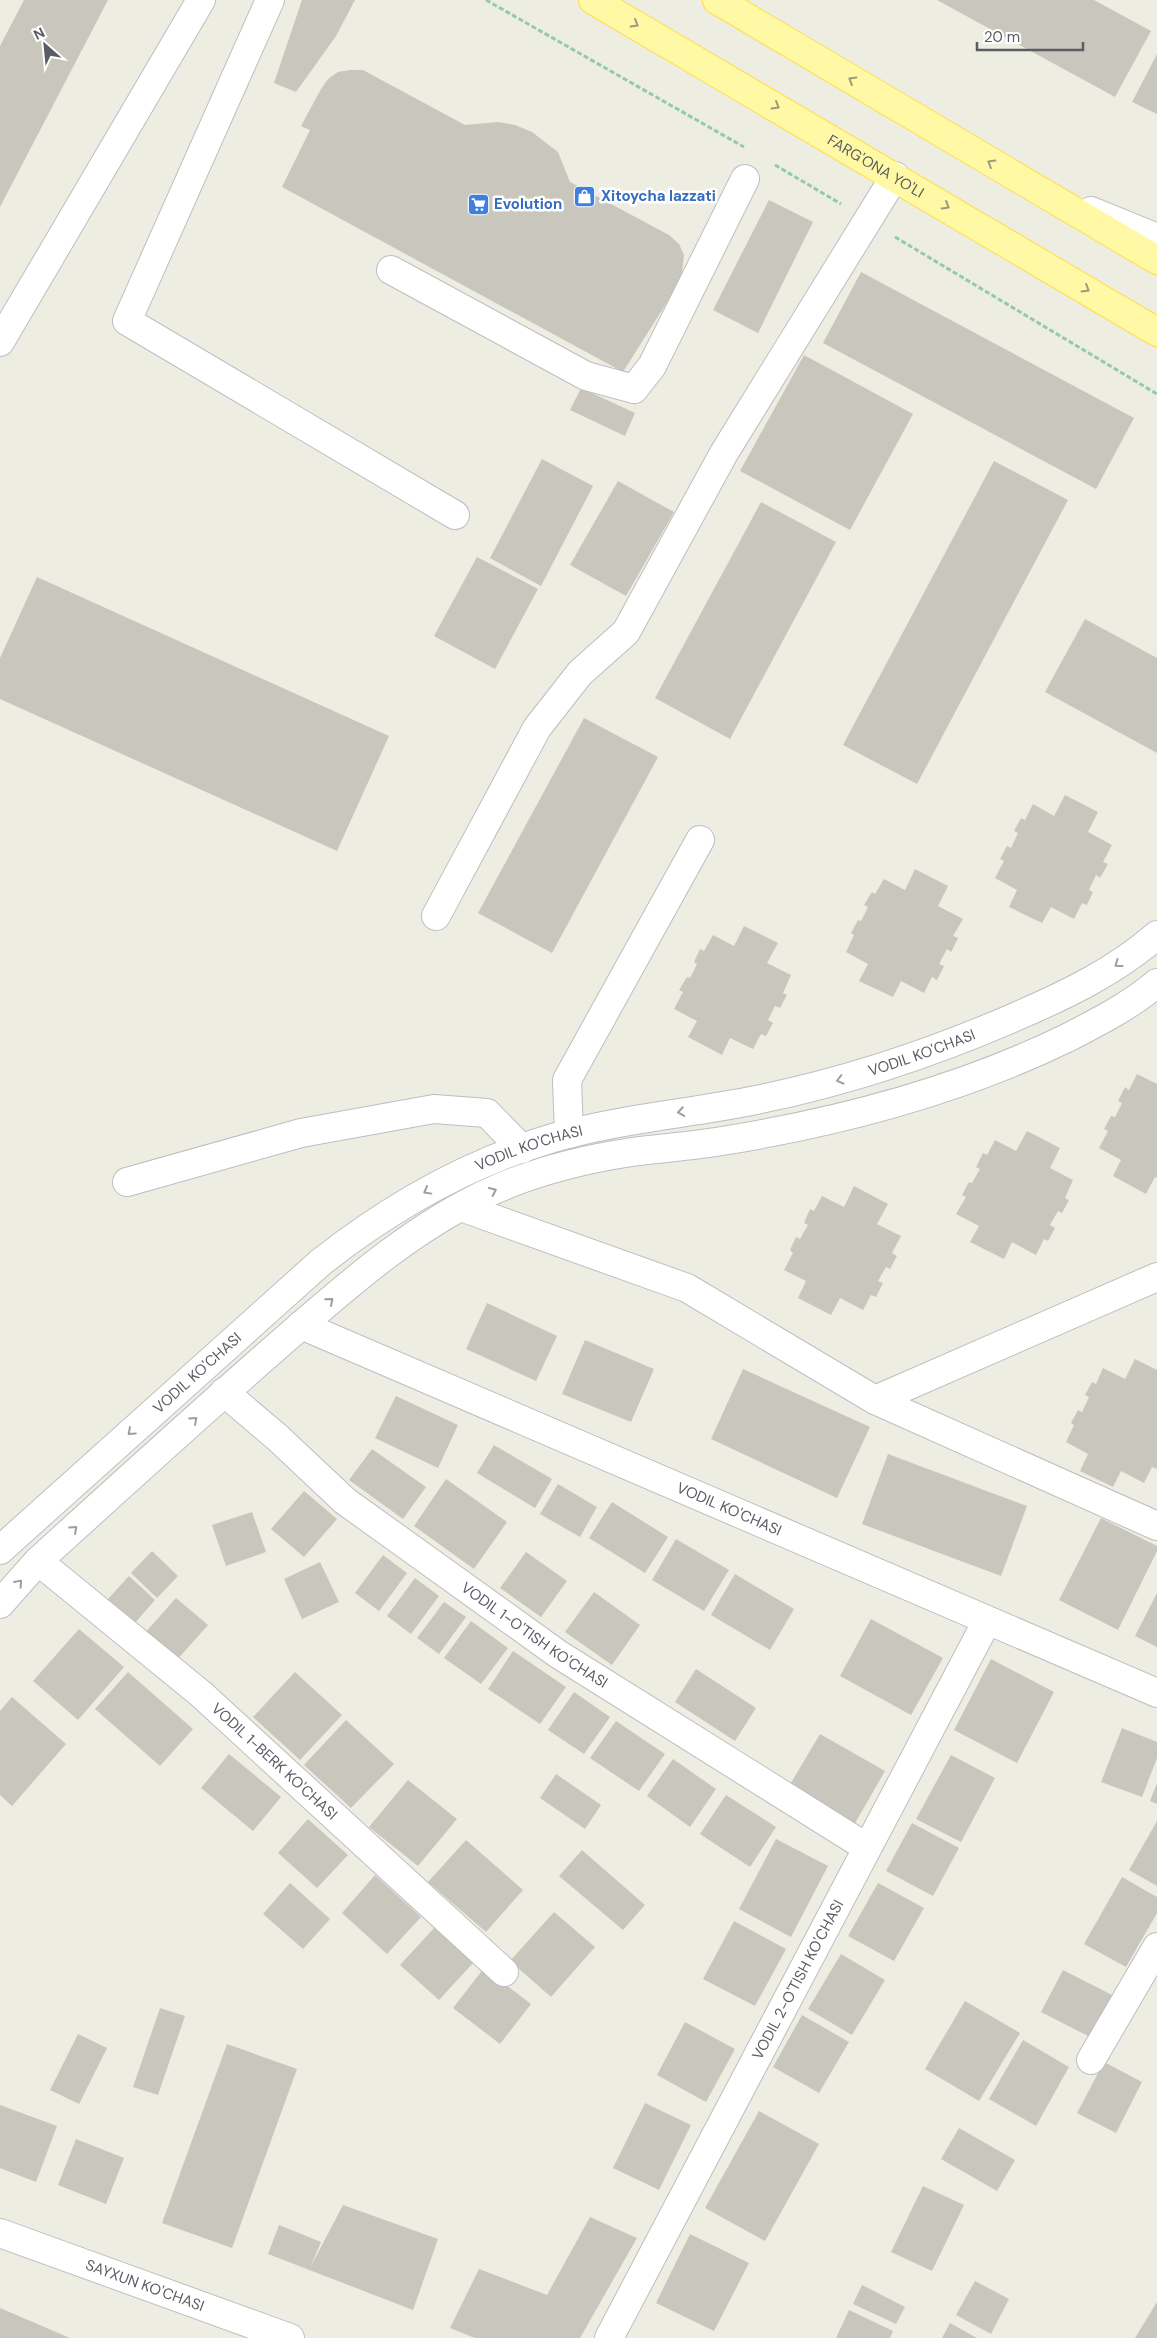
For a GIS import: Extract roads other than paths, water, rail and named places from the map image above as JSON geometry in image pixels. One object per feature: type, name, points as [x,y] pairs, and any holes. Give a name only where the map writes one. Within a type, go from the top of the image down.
[{"type":"main road","name":"FARG'ONA YO'LI","points":[[593,0],[895,176],[1157,332]]},
{"type":"main road","points":[[717,0],[1157,260]]},
{"type":"street","points":[[0,342],[201,0]]},
{"type":"street","points":[[270,0],[127,321],[455,515]]},
{"type":"street","points":[[436,916],[537,728],[580,673],[626,632],[724,453],[895,176]]},
{"type":"street","points":[[391,270],[586,376],[634,390],[652,366],[745,179]]},
{"type":"street","points":[[1033,188],[1157,238]]},
{"type":"street","points":[[569,1134],[567,1080],[700,840]]},
{"type":"street","name":"VODIL KO'CHASI","points":[[0,1550],[321,1262],[375,1222],[431,1189],[468,1171],[522,1149],[569,1134],[649,1116],[750,1101],[890,1065],[983,1031],[1072,990],[1114,968],[1157,935]]},
{"type":"street","name":"VODIL KO'CHASI","points":[[0,1604],[38,1561],[224,1392],[395,1249],[460,1207],[495,1190],[569,1165],[631,1152],[695,1146],[766,1134],[820,1122],[952,1084],[1007,1065],[1100,1021],[1157,982]]},
{"type":"street","points":[[128,1182],[301,1133],[434,1110],[487,1112],[522,1149]]},
{"type":"street","points":[[460,1207],[687,1288],[875,1400],[1157,1526]]},
{"type":"street","points":[[875,1400],[1157,1277]]},
{"type":"street","name":"VODIL KO'CHASI","points":[[302,1325],[1157,1693]]},
{"type":"street","name":"VODIL 1-O'TISH KO'CHASI","points":[[224,1392],[278,1438],[345,1501],[558,1654],[866,1847]]},
{"type":"street","name":"VODIL 1-BERK KO'CHASI","points":[[38,1561],[201,1694],[504,1972]]},
{"type":"street","name":"VODIL 2-O'TISH KO'CHASI","points":[[610,2338],[866,1847],[987,1621]]},
{"type":"street","points":[[1091,2060],[1157,1947]]},
{"type":"street","name":"SAYXUN KO'CHASI","points":[[0,2233],[250,2331],[290,2338]]},
{"type":"place","name":"Xitoycha lazzati","points":[[585,196]]},
{"type":"place","name":"Evolution","points":[[478,204]]}]
